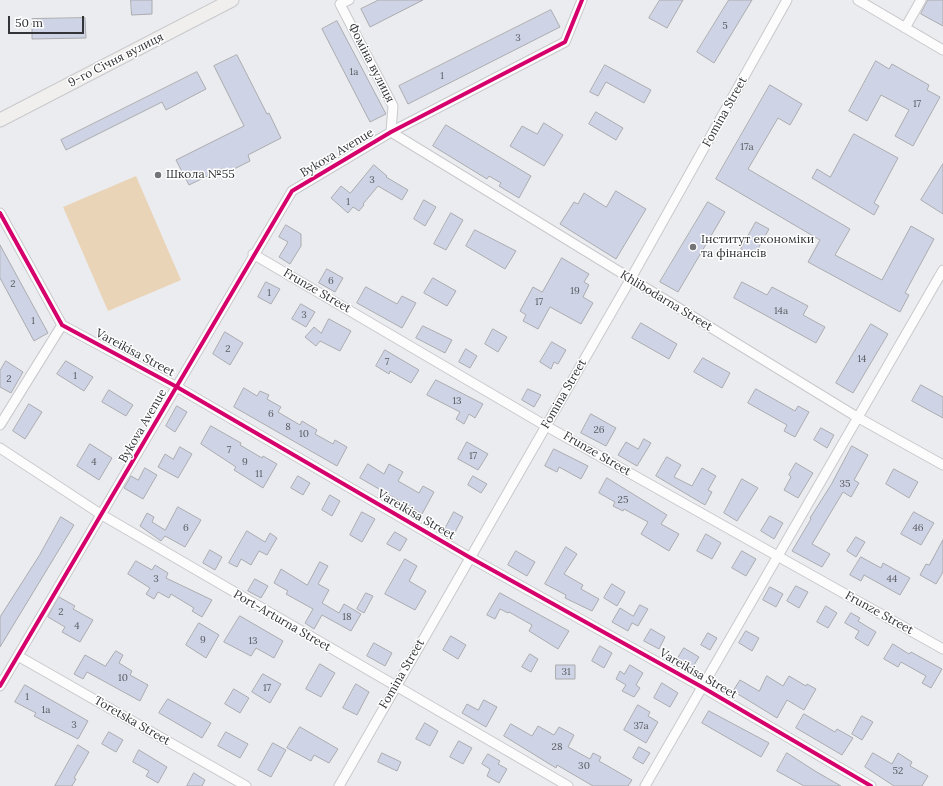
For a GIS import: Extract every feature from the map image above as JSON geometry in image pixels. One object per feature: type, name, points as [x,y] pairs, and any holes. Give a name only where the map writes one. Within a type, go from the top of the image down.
[{"type":"street","name":"9-го Січня вулиця","points":[[0,120],[232,0]]},
{"type":"street","name":"Фоміна вулиця","points":[[348,0],[340,4],[393,106],[391,132]]},
{"type":"street","name":"Bykova Avenue","points":[[0,686],[102,515],[253,254],[292,191],[391,132],[565,42],[582,0]]},
{"type":"street","name":"Fomina Street","points":[[339,786],[630,280],[788,0]]},
{"type":"street","points":[[858,0],[943,50]]},
{"type":"street","points":[[905,28],[921,0]]},
{"type":"street","name":"Khlibodarna Street","points":[[391,132],[630,280],[857,417],[943,465]]},
{"type":"street","points":[[0,213],[62,325],[0,425]]},
{"type":"street","name":"Frunze Street","points":[[253,254],[546,426],[943,649]]},
{"type":"street","points":[[645,786],[943,270]]},
{"type":"street","name":"Vareikisa Street","points":[[62,325],[176,387],[470,557],[702,687],[871,786]]},
{"type":"street","name":"Port-Arturna Street","points":[[0,448],[102,515],[395,687],[568,786]]},
{"type":"street","name":"Toretska Street","points":[[18,656],[246,786]]},
{"type":"shaded area","points":[[136,176],[181,280],[108,311],[63,207]]},
{"type":"building","points":[[131,0],[152,0],[152,14],[132,15]]},
{"type":"building","points":[[379,0],[423,0],[370,27],[361,9]]},
{"type":"building","points":[[660,0],[683,0],[667,28],[649,18]]},
{"type":"building","points":[[729,0],[752,0],[714,63],[697,52]]},
{"type":"building","points":[[928,0],[943,0],[943,26],[921,14]]},
{"type":"building","points":[[551,10],[560,27],[408,104],[399,86]]},
{"type":"building","points":[[85,18],[86,38],[32,39],[32,19]]},
{"type":"building","points":[[337,21],[386,114],[370,122],[322,29]]},
{"type":"building","points":[[237,55],[281,138],[248,155],[250,161],[226,173],[224,168],[189,185],[176,160],[244,126],[214,66]]},
{"type":"building","points":[[876,61],[889,69],[892,64],[929,85],[927,90],[940,97],[913,146],[895,136],[909,110],[881,95],[867,121],[849,111]]},
{"type":"building","points":[[605,65],[651,90],[644,103],[606,82],[598,96],[590,92]]},
{"type":"building","points":[[197,72],[206,89],[166,110],[162,102],[66,150],[61,140]]},
{"type":"building","points":[[770,85],[802,104],[790,125],[778,118],[748,169],[850,229],[835,255],[882,280],[911,226],[934,239],[905,293],[909,295],[900,312],[808,262],[820,240],[716,179]]},
{"type":"building","points":[[596,112],[623,128],[616,140],[589,124]]},
{"type":"building","points":[[544,123],[563,135],[544,166],[510,146],[522,126],[537,134]]},
{"type":"building","points":[[446,125],[531,176],[519,198],[499,186],[501,183],[489,176],[487,179],[433,146]]},
{"type":"building","points":[[854,134],[898,158],[874,203],[879,206],[874,215],[812,178],[817,169],[830,177]]},
{"type":"building","points":[[943,164],[943,214],[921,200]]},
{"type":"building","points":[[374,165],[387,176],[386,177],[408,190],[402,200],[378,186],[359,211],[353,207],[348,213],[331,198],[341,186],[350,193]]},
{"type":"building","points":[[616,191],[646,209],[616,259],[560,224],[574,202],[578,204],[584,193],[606,207]]},
{"type":"building","points":[[424,200],[436,207],[425,226],[414,219]]},
{"type":"building","name":"Інститут економіки та фінансів","points":[[708,202],[725,212],[678,292],[660,282]]},
{"type":"building","points":[[451,213],[463,220],[446,250],[434,244]]},
{"type":"building","points":[[756,222],[769,229],[754,256],[741,249]]},
{"type":"building","points":[[286,225],[301,234],[301,246],[290,264],[279,257],[288,242],[279,237]]},
{"type":"building","points":[[475,230],[516,251],[505,269],[466,246]]},
{"type":"building","points":[[0,245],[48,333],[34,341],[0,278]]},
{"type":"building","points":[[562,258],[589,274],[584,282],[589,285],[583,297],[593,303],[581,324],[550,307],[538,329],[523,321],[526,315],[520,311],[533,287],[542,292]]},
{"type":"building","points":[[327,269],[343,278],[335,292],[319,283]]},
{"type":"building","points":[[433,278],[456,291],[447,306],[424,293]]},
{"type":"building","points":[[266,282],[280,289],[271,304],[258,297]]},
{"type":"building","points":[[742,282],[767,295],[772,287],[808,306],[803,315],[825,327],[816,343],[734,298]]},
{"type":"building","points":[[366,287],[397,304],[402,296],[416,303],[402,328],[357,303]]},
{"type":"building","points":[[301,304],[315,312],[306,327],[292,319]]},
{"type":"building","points":[[329,319],[351,331],[340,351],[320,341],[316,346],[305,337],[314,327],[321,333]]},
{"type":"building","points":[[641,323],[677,344],[669,359],[632,338]]},
{"type":"building","points":[[871,324],[888,334],[853,393],[836,383]]},
{"type":"building","points":[[423,326],[452,340],[445,353],[416,338]]},
{"type":"building","points":[[493,329],[507,337],[498,352],[485,344]]},
{"type":"building","points":[[225,332],[243,343],[230,365],[213,354]]},
{"type":"building","points":[[552,342],[566,350],[558,364],[554,362],[551,369],[540,362]]},
{"type":"building","points":[[466,349],[477,356],[470,368],[459,362]]},
{"type":"building","points":[[385,350],[419,370],[411,383],[390,371],[389,374],[376,366]]},
{"type":"building","points":[[703,358],[730,373],[722,388],[694,372]]},
{"type":"building","points":[[6,361],[23,372],[11,393],[0,387],[0,371]]},
{"type":"building","points":[[66,361],[93,377],[84,391],[57,374]]},
{"type":"building","points":[[436,380],[483,404],[475,418],[469,414],[464,424],[456,419],[460,412],[427,395]]},
{"type":"building","points":[[921,385],[943,397],[943,418],[912,401]]},
{"type":"building","points":[[244,388],[257,396],[260,391],[269,395],[267,399],[281,407],[278,412],[300,425],[302,421],[317,430],[315,434],[333,444],[335,440],[347,447],[337,466],[234,407]]},
{"type":"building","points":[[528,389],[541,395],[534,407],[522,400]]},
{"type":"building","points":[[756,389],[795,411],[798,406],[809,412],[795,437],[784,431],[787,425],[748,403]]},
{"type":"building","points":[[109,390],[133,405],[126,416],[102,402]]},
{"type":"building","points":[[29,404],[42,412],[25,439],[13,431]]},
{"type":"building","points":[[177,406],[187,412],[175,432],[166,426]]},
{"type":"building","points":[[591,414],[616,428],[606,446],[581,433]]},
{"type":"building","points":[[211,426],[241,443],[240,445],[262,458],[263,456],[277,464],[263,488],[234,470],[236,467],[201,444]]},
{"type":"building","points":[[821,428],[834,435],[827,448],[814,440]]},
{"type":"building","points":[[644,439],[651,443],[637,466],[618,455],[626,442],[638,449]]},
{"type":"building","points":[[467,442],[488,454],[478,470],[458,459]]},
{"type":"building","points":[[90,444],[112,458],[99,480],[77,466]]},
{"type":"building","points":[[852,446],[868,455],[854,480],[859,483],[851,497],[843,492],[812,544],[830,554],[822,567],[792,551]]},
{"type":"building","points":[[180,447],[192,454],[178,478],[158,467],[165,454],[173,459]]},
{"type":"building","points":[[554,449],[588,466],[581,479],[559,467],[557,472],[545,466]]},
{"type":"building","points":[[667,457],[681,465],[674,477],[692,486],[702,468],[716,476],[708,490],[712,492],[705,505],[656,476]]},
{"type":"building","points":[[796,463],[813,473],[798,498],[784,490],[791,477],[789,475]]},
{"type":"building","points":[[368,464],[384,474],[389,464],[403,472],[398,481],[419,493],[423,486],[434,492],[422,514],[360,478]]},
{"type":"building","points":[[145,468],[157,475],[143,499],[124,488],[131,476],[138,480]]},
{"type":"building","points":[[894,469],[918,482],[909,498],[886,484]]},
{"type":"building","points":[[298,476],[310,483],[303,495],[291,488]]},
{"type":"building","points":[[473,476],[487,484],[481,493],[468,485]]},
{"type":"building","points":[[607,478],[667,515],[661,524],[679,534],[669,551],[641,534],[648,522],[624,509],[623,511],[613,506],[615,502],[599,493]]},
{"type":"building","points":[[742,479],[758,488],[737,521],[724,513]]},
{"type":"building","points":[[330,495],[340,501],[332,516],[322,510]]},
{"type":"building","points":[[178,507],[201,520],[185,547],[165,536],[161,541],[140,526],[147,513],[154,517],[152,522],[165,530]]},
{"type":"building","points":[[362,512],[375,519],[362,542],[350,535]]},
{"type":"building","points":[[454,512],[463,517],[454,534],[445,529]]},
{"type":"building","points":[[914,512],[934,523],[921,545],[901,534]]},
{"type":"building","points":[[770,516],[783,523],[774,539],[761,531]]},
{"type":"building","points":[[61,517],[74,525],[0,647],[0,617],[39,556]]},
{"type":"building","points":[[247,531],[265,542],[270,533],[277,538],[267,555],[259,551],[251,565],[241,559],[237,567],[229,563]]},
{"type":"building","points":[[395,532],[407,539],[400,551],[387,544]]},
{"type":"building","points":[[706,534],[721,543],[712,559],[697,551]]},
{"type":"building","points":[[856,537],[865,542],[856,557],[847,551]]},
{"type":"building","points":[[943,540],[943,572],[936,584],[920,575],[926,564],[929,565]]},
{"type":"building","points":[[566,547],[577,554],[564,574],[583,585],[581,589],[599,599],[592,611],[565,598],[566,595],[545,584]]},
{"type":"building","points":[[210,550],[222,557],[215,570],[203,563]]},
{"type":"building","points":[[516,551],[535,562],[527,576],[508,565]]},
{"type":"building","points":[[742,551],[756,559],[746,576],[732,568]]},
{"type":"building","points":[[861,557],[881,568],[883,563],[910,578],[900,595],[864,575],[861,581],[850,575]]},
{"type":"building","points":[[405,559],[417,566],[409,581],[426,591],[415,610],[385,594]]},
{"type":"building","points":[[136,561],[152,570],[155,565],[168,573],[166,578],[212,600],[202,617],[192,611],[194,608],[171,594],[169,598],[158,592],[154,599],[146,594],[150,588],[128,574]]},
{"type":"building","points":[[320,562],[328,566],[318,584],[329,590],[322,603],[339,613],[344,604],[361,614],[351,631],[322,615],[314,629],[305,623],[313,609],[286,594],[288,591],[274,583],[281,569],[307,585]]},
{"type":"building","points":[[255,579],[268,586],[261,598],[248,591]]},
{"type":"building","points":[[612,584],[625,592],[617,606],[604,598]]},
{"type":"building","points":[[796,586],[808,592],[799,608],[787,601]]},
{"type":"building","points":[[770,587],[783,594],[776,607],[763,600]]},
{"type":"building","points":[[366,593],[373,596],[364,613],[357,609]]},
{"type":"building","points":[[500,593],[569,631],[558,649],[529,631],[532,625],[509,612],[508,613],[500,609],[495,619],[487,615]]},
{"type":"building","points":[[59,597],[75,606],[73,609],[93,620],[80,642],[62,632],[65,627],[48,617]]},
{"type":"building","points":[[640,605],[648,609],[638,626],[632,623],[628,631],[612,622],[620,608],[633,616]]},
{"type":"building","points":[[826,606],[837,613],[828,628],[817,622]]},
{"type":"building","points":[[851,613],[860,618],[858,621],[876,632],[868,646],[855,638],[859,631],[845,623]]},
{"type":"building","points":[[240,616],[283,641],[274,658],[256,648],[251,656],[224,642]]},
{"type":"building","points":[[199,623],[219,635],[206,658],[186,645]]},
{"type":"building","points":[[651,629],[665,637],[659,649],[644,641]]},
{"type":"building","points":[[746,631],[759,638],[752,651],[739,643]]},
{"type":"building","points":[[708,633],[717,638],[710,650],[701,645]]},
{"type":"building","points":[[451,636],[466,645],[458,659],[443,650]]},
{"type":"building","points":[[374,643],[392,653],[385,666],[367,656]]},
{"type":"building","points":[[893,644],[909,654],[911,652],[942,669],[931,688],[922,683],[926,676],[901,662],[898,667],[884,659]]},
{"type":"building","points":[[600,646],[612,653],[604,668],[592,661]]},
{"type":"building","points":[[684,648],[699,657],[692,668],[677,660]]},
{"type":"building","points":[[116,651],[123,655],[119,663],[132,671],[130,675],[148,685],[140,701],[87,672],[83,679],[74,674],[85,655],[105,666]]},
{"type":"building","points":[[530,654],[538,659],[531,672],[522,667]]},
{"type":"building","points":[[320,664],[335,673],[321,697],[306,689]]},
{"type":"building","points":[[556,665],[575,665],[575,679],[556,679]]},
{"type":"building","points":[[630,665],[643,673],[636,685],[640,688],[634,697],[622,691],[626,685],[616,679],[620,671],[624,674]]},
{"type":"building","points":[[263,674],[281,684],[270,703],[252,692]]},
{"type":"building","points":[[767,676],[783,686],[789,676],[806,686],[807,684],[816,689],[804,710],[787,700],[777,718],[733,691],[740,680],[759,691]]},
{"type":"building","points":[[662,683],[678,693],[670,707],[654,698]]},
{"type":"building","points":[[356,684],[369,692],[357,715],[343,708]]},
{"type":"building","points":[[25,685],[88,721],[78,739],[34,716],[36,713],[15,702]]},
{"type":"building","points":[[234,689],[249,698],[240,713],[225,704]]},
{"type":"building","points":[[168,699],[211,723],[202,738],[159,713]]},
{"type":"building","points":[[484,700],[497,707],[486,727],[462,713],[467,704],[478,710]]},
{"type":"building","points":[[638,705],[650,712],[648,716],[658,722],[646,743],[624,730]]},
{"type":"building","points":[[709,711],[769,743],[761,757],[702,723]]},
{"type":"building","points":[[804,714],[835,732],[837,729],[853,738],[842,755],[796,728]]},
{"type":"building","points":[[862,716],[873,722],[862,740],[852,734]]},
{"type":"building","points":[[425,723],[438,731],[430,746],[416,739]]},
{"type":"building","points":[[511,724],[532,736],[538,726],[554,735],[559,727],[574,735],[568,747],[590,759],[593,753],[601,757],[599,761],[632,780],[628,786],[593,786],[557,765],[556,768],[504,736]]},
{"type":"building","points":[[300,727],[338,749],[329,763],[314,755],[311,761],[287,748]]},
{"type":"building","points":[[109,732],[123,740],[116,752],[102,744]]},
{"type":"building","points":[[226,732],[248,744],[240,758],[218,746]]},
{"type":"building","points":[[459,741],[472,748],[463,764],[450,757]]},
{"type":"building","points":[[273,743],[286,750],[271,777],[258,770]]},
{"type":"building","points":[[78,745],[89,752],[74,778],[76,779],[72,786],[55,786]]},
{"type":"building","points":[[639,747],[650,753],[643,764],[633,758]]},
{"type":"building","points":[[139,750],[167,767],[158,783],[146,776],[149,771],[133,762]]},
{"type":"building","points":[[382,753],[401,762],[397,771],[378,762]]},
{"type":"building","points":[[787,753],[841,786],[804,786],[777,771]]},
{"type":"building","points":[[873,753],[892,764],[898,753],[912,762],[910,766],[928,776],[922,786],[894,786],[865,767]]},
{"type":"building","points":[[488,754],[500,761],[498,764],[507,769],[499,783],[487,776],[490,769],[482,764]]},
{"type":"building","points":[[194,773],[205,780],[202,786],[187,786]]},
{"type":"cycle path","points":[[0,686],[292,191],[391,132],[565,42],[582,0]]},
{"type":"cycle path","points":[[0,213],[62,325],[177,387],[469,557],[702,687],[871,786]]},
{"type":"place","name":"Школа №55","points":[[158,175]]},
{"type":"place","name":"Інститут економіки та фінансів","points":[[693,247]]}]
